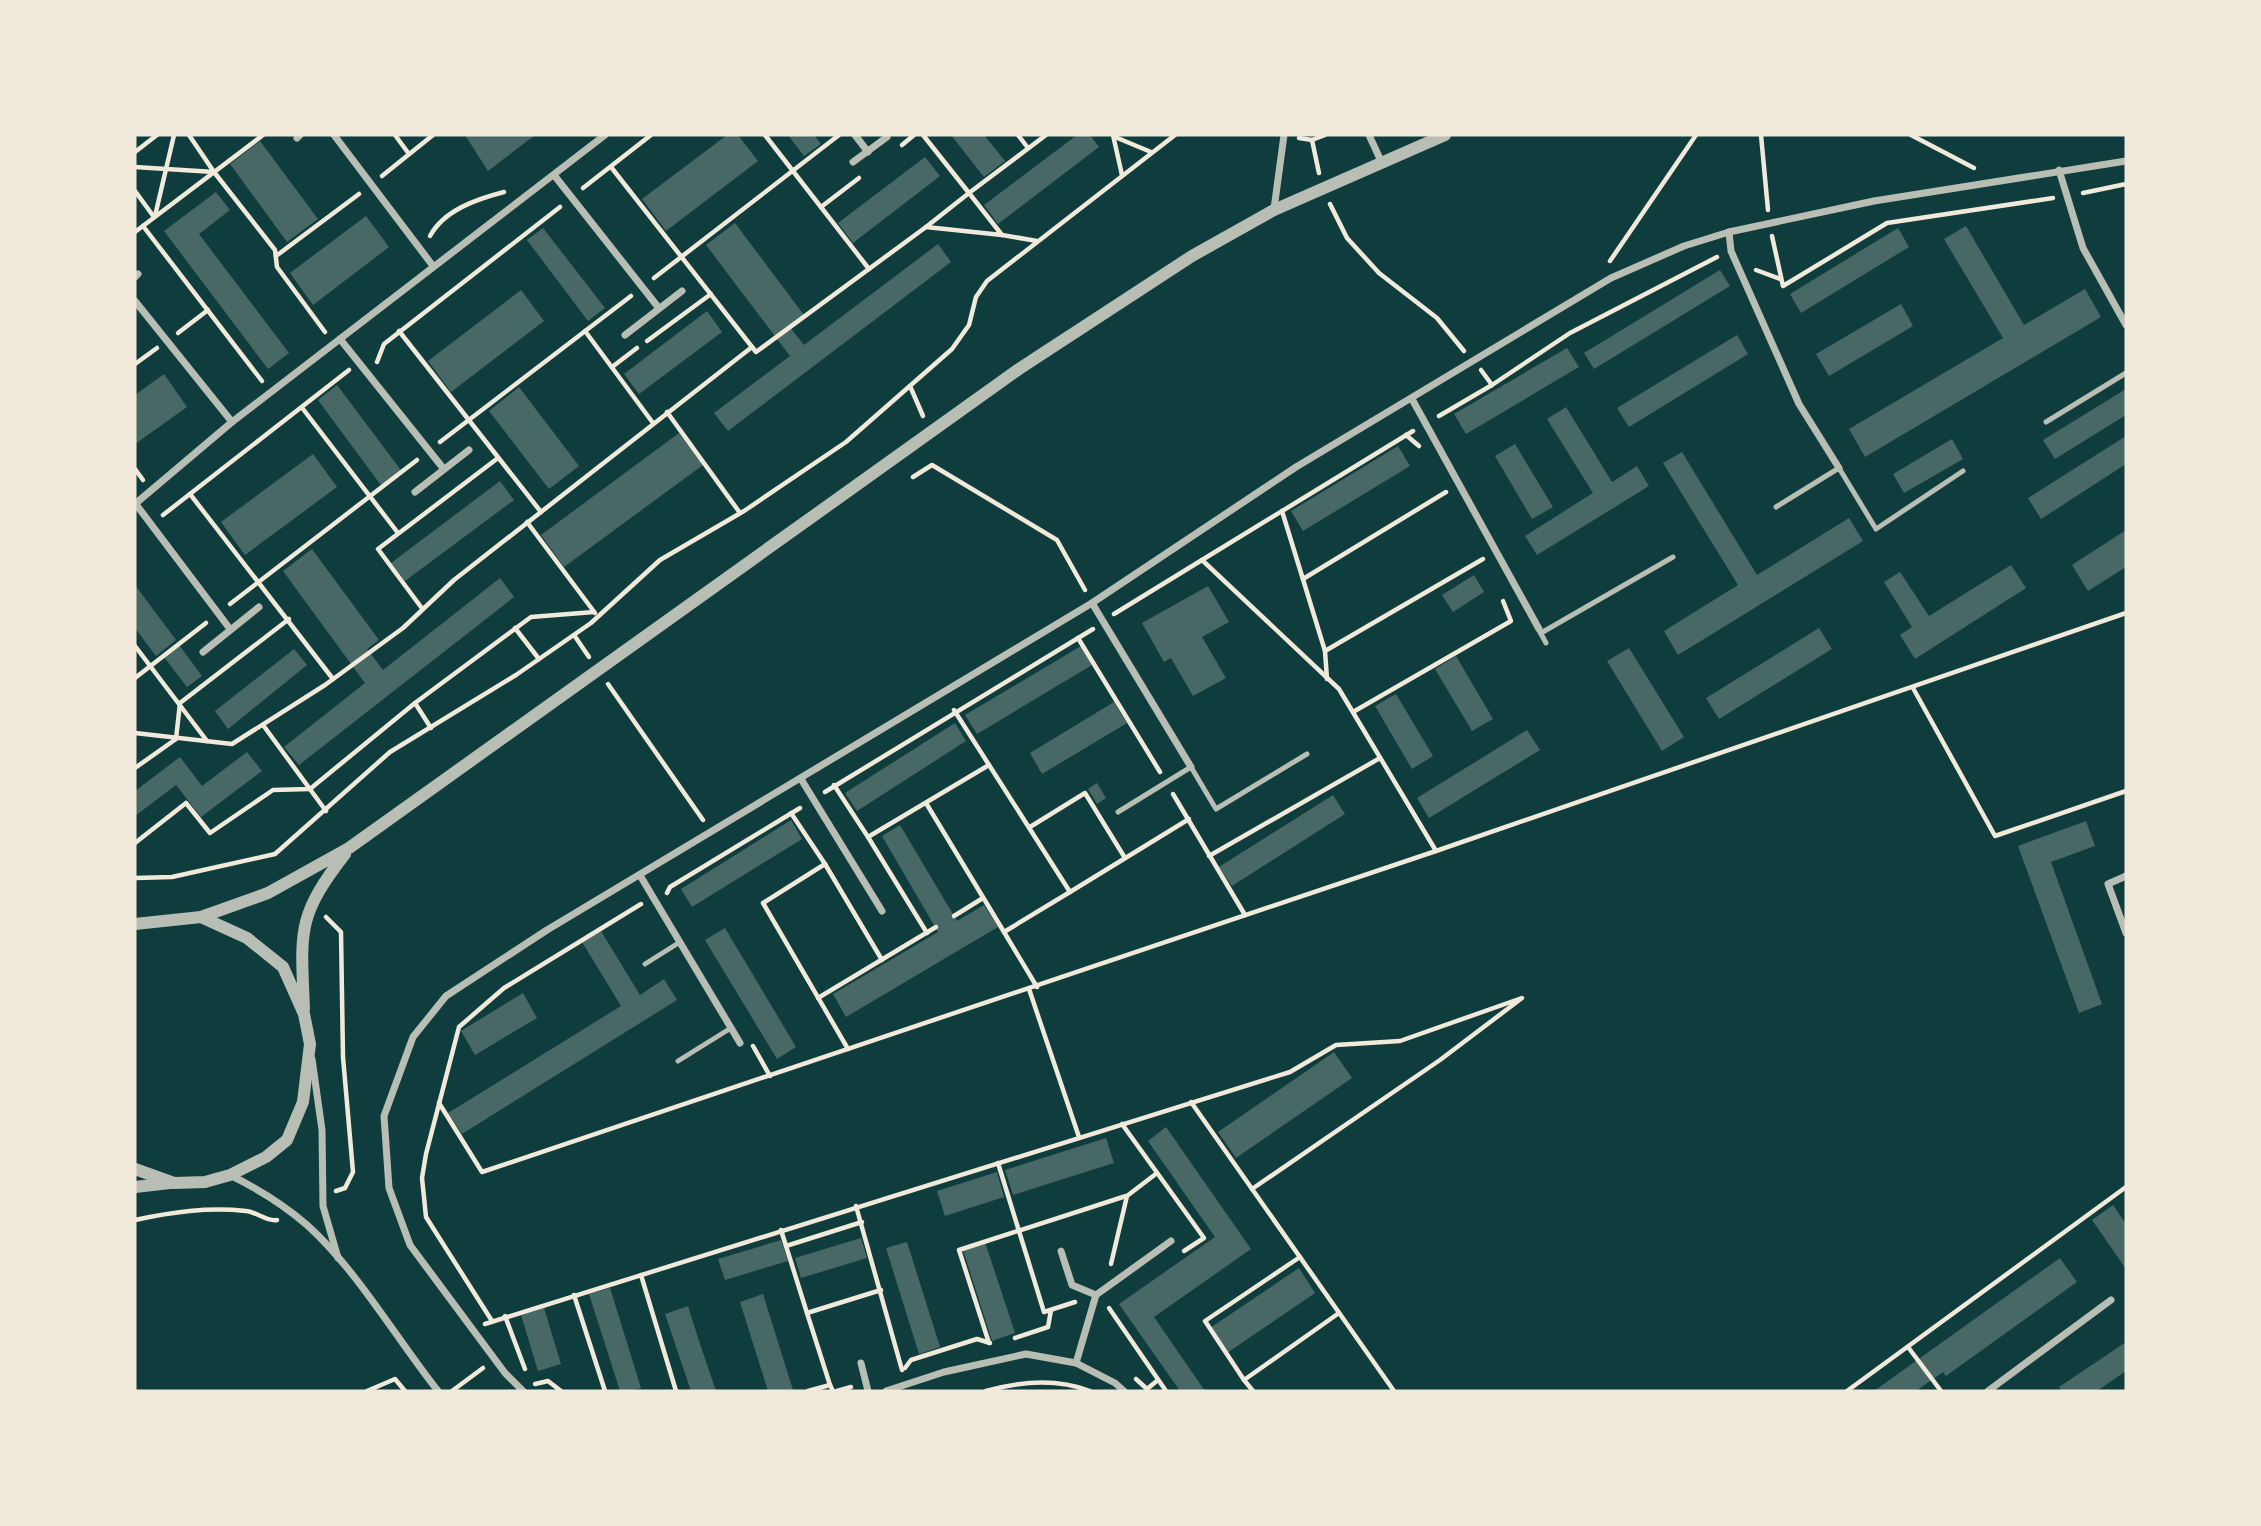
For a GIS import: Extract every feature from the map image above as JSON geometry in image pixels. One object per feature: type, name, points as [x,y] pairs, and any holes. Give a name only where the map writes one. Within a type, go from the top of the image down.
[{"type":"street","points":[[334,135],[433,266]]},
{"type":"street","points":[[229,629],[135,503],[232,422],[605,135]]},
{"type":"street","points":[[855,135],[868,152]]},
{"type":"street","points":[[1274,210],[1284,135]]},
{"type":"street","points":[[1369,135],[1381,161]]},
{"type":"street","points":[[135,924],[201,917],[268,893],[349,848],[1019,369],[1192,256],[1274,210],[1445,135]]},
{"type":"street","points":[[853,162],[887,136]]},
{"type":"street","points":[[523,1391],[505,1373],[410,1245],[389,1188],[384,1116],[413,1037],[446,996],[547,930],[641,877],[711,832],[1092,603],[1296,467],[1611,278],[1684,246],[1729,232],[1978,184],[2126,161]]},
{"type":"street","points":[[2059,170],[2083,248],[2126,325]]},
{"type":"street","points":[[554,175],[658,307]]},
{"type":"street","points":[[1729,232],[1731,250],[1799,404],[1839,468]]},
{"type":"street","points":[[625,335],[682,291]]},
{"type":"street","points":[[135,301],[232,422]]},
{"type":"street","points":[[337,342],[366,371],[443,468]]},
{"type":"street","points":[[1412,399],[1540,631]]},
{"type":"street","points":[[415,492],[469,450]]},
{"type":"street","points":[[1092,603],[1191,767]]},
{"type":"street","points":[[203,652],[259,607]]},
{"type":"street","points":[[801,779],[882,911]]},
{"type":"street","points":[[338,1259],[323,1206],[322,1130],[304,1014],[302,949],[304,918],[316,891],[349,848]]},
{"type":"street","points":[[2126,876],[2108,884],[2126,933]]},
{"type":"street","points":[[641,877],[740,1043]]},
{"type":"street","points":[[201,917],[247,938],[282,967],[304,1014]]},
{"type":"street","points":[[135,1187],[205,1182],[230,1175],[266,1157],[287,1140],[303,1102],[310,1044]]},
{"type":"street","points":[[135,1169],[174,1183]]},
{"type":"street","points":[[230,1175],[278,1202],[308,1226],[338,1259],[438,1391]]},
{"type":"street","points":[[1076,1363],[1096,1295],[1171,1241]]},
{"type":"street","points":[[1061,1251],[1072,1285],[1096,1295]]},
{"type":"street","points":[[1989,1391],[2111,1300]]},
{"type":"street","points":[[886,1391],[944,1372],[1026,1354],[1076,1363],[1115,1383],[1124,1391]]},
{"type":"street","points":[[861,1363],[868,1391]]},
{"type":"lane","points":[[2046,422],[2126,373]]},
{"type":"lane","points":[[1776,507],[1839,468],[1876,529],[1963,471]]},
{"type":"lane","points":[[1546,643],[1540,631],[1673,557]]},
{"type":"lane","points":[[1118,811],[1191,767],[1216,809],[1307,754]]},
{"type":"lane","points":[[645,964],[680,942]]},
{"type":"lane","points":[[678,1061],[731,1028]]},
{"type":"path","points":[[135,152],[157,135]]},
{"type":"path","points":[[155,217],[174,135]]},
{"type":"path","points":[[189,135],[214,172],[275,250],[277,267],[337,342]]},
{"type":"path","points":[[135,232],[263,135]]},
{"type":"path","points":[[395,135],[409,154]]},
{"type":"path","points":[[276,256],[372,185],[433,135]]},
{"type":"path","points":[[151,524],[350,370],[358,380],[381,359],[384,344],[399,331],[652,135]]},
{"type":"path","points":[[765,135],[869,269]]},
{"type":"path","points":[[135,678],[839,135]]},
{"type":"path","points":[[923,135],[1002,235]]},
{"type":"path","points":[[1018,135],[1028,148]]},
{"type":"path","points":[[611,167],[756,352],[1046,135]]},
{"type":"path","points":[[135,878],[172,877],[275,854],[390,752],[538,659],[574,634],[660,561],[740,513],[846,442],[952,349],[969,325],[976,297],[987,281],[1175,135]]},
{"type":"path","points":[[1623,304],[1607,265],[1696,135]]},
{"type":"path","points":[[1761,135],[1770,223],[1783,286],[1887,223],[2067,197],[2126,184]]},
{"type":"path","points":[[1911,135],[1975,169],[1978,184]]},
{"type":"path","points":[[1114,136],[1151,152]]},
{"type":"path","points":[[1114,136],[1122,175]]},
{"type":"path","points":[[1312,140],[1322,188],[1347,238],[1379,273],[1437,318],[1492,385]]},
{"type":"path","points":[[135,167],[214,172]]},
{"type":"path","points":[[135,191],[155,217]]},
{"type":"path","points":[[423,241],[435,225],[474,199],[506,191]]},
{"type":"path","points":[[143,226],[271,392]]},
{"type":"path","points":[[926,227],[1038,241]]},
{"type":"path","points":[[492,1321],[426,1217],[422,1178],[459,1027],[463,1021],[504,988],[813,800],[954,710],[1103,622],[1425,423],[1492,385],[1570,333],[1731,250],[1757,271],[1780,279]]},
{"type":"path","points":[[612,367],[711,294]]},
{"type":"path","points":[[399,331],[541,512]]},
{"type":"path","points":[[585,331],[653,423]]},
{"type":"path","points":[[135,733],[232,744],[263,725],[403,628],[421,608],[527,522],[752,347]]},
{"type":"path","points":[[303,409],[398,533]]},
{"type":"path","points":[[667,412],[740,513]]},
{"type":"path","points":[[1406,435],[1426,457]]},
{"type":"path","points":[[421,608],[378,549],[498,458]]},
{"type":"path","points":[[913,477],[932,465],[1057,540],[1092,603]]},
{"type":"path","points":[[1440,480],[1454,502]]},
{"type":"path","points":[[1303,579],[1447,492]]},
{"type":"path","points":[[190,494],[260,581],[333,679]]},
{"type":"path","points":[[1282,511],[1325,651],[1327,679]]},
{"type":"path","points":[[527,522],[596,615]]},
{"type":"path","points":[[1480,550],[1489,568]]},
{"type":"path","points":[[1325,651],[1484,558]]},
{"type":"path","points":[[1202,560],[1339,689],[1436,851]]},
{"type":"path","points":[[1353,712],[1511,621],[1502,599]]},
{"type":"path","points":[[439,1104],[482,1172],[1037,987],[2126,613]]},
{"type":"path","points":[[135,843],[186,803],[210,833],[273,790],[310,789],[415,703],[531,617],[596,615]]},
{"type":"path","points":[[135,768],[176,738],[180,702],[289,620]]},
{"type":"path","points":[[515,628],[538,659]]},
{"type":"path","points":[[574,634],[726,852]]},
{"type":"path","points":[[135,646],[208,742]]},
{"type":"path","points":[[1913,688],[1995,836],[2126,791]]},
{"type":"path","points":[[415,703],[431,728]]},
{"type":"path","points":[[954,710],[1070,892]]},
{"type":"path","points":[[263,725],[326,811]]},
{"type":"path","points":[[1209,856],[1380,758]]},
{"type":"path","points":[[868,836],[989,765]]},
{"type":"path","points":[[834,786],[928,933]]},
{"type":"path","points":[[1030,827],[1085,793],[1125,858]]},
{"type":"path","points":[[926,803],[1037,987]]},
{"type":"path","points":[[791,813],[882,960]]},
{"type":"path","points":[[1004,932],[1189,819]]},
{"type":"path","points":[[825,864],[763,903],[848,1049]]},
{"type":"path","points":[[669,902],[666,893],[670,887]]},
{"type":"path","points":[[954,916],[983,898]]},
{"type":"path","points":[[818,998],[936,927]]},
{"type":"path","points":[[1029,989],[1079,1137]]},
{"type":"path","points":[[473,1330],[492,1321],[574,1295],[1290,1072],[1336,1045],[1401,1041],[1522,998],[1440,1060],[1252,1189]]},
{"type":"path","points":[[748,1038],[770,1076]]},
{"type":"path","points":[[1191,1102],[1394,1391]]},
{"type":"path","points":[[1122,1124],[1204,1238],[1182,1253]]},
{"type":"path","points":[[1847,1391],[2126,1187]]},
{"type":"path","points":[[989,1343],[959,1250],[1127,1196]]},
{"type":"path","points":[[856,1206],[902,1370]]},
{"type":"path","points":[[135,1220],[176,1211],[213,1209],[250,1212],[274,1222]]},
{"type":"path","points":[[786,1246],[862,1222]]},
{"type":"path","points":[[781,1230],[833,1391]]},
{"type":"path","points":[[1253,1391],[1205,1321],[1300,1257]]},
{"type":"path","points":[[641,1275],[676,1391]]},
{"type":"path","points":[[807,1312],[881,1290]]},
{"type":"path","points":[[574,1295],[605,1391]]},
{"type":"path","points":[[1096,1295],[1107,1306],[1166,1391]]},
{"type":"path","points":[[1103,1315],[1107,1306],[1118,1298]]},
{"type":"path","points":[[1244,1380],[1339,1313]]},
{"type":"path","points":[[505,1317],[511,1325],[528,1380],[536,1384],[548,1381],[561,1391]]},
{"type":"path","points":[[1908,1347],[1941,1391]]},
{"type":"path","points":[[451,1391],[484,1369],[477,1359]]},
{"type":"path","points":[[1132,1376],[1147,1389],[1158,1380]]},
{"type":"path","points":[[368,1391],[396,1379],[405,1391]]},
{"type":"path","points":[[986,1391],[1014,1383],[1063,1382],[1090,1391]]},
{"type":"path","points":[[808,1391],[830,1385]]},
{"type":"building","points":[[465,135],[535,135],[488,171]]},
{"type":"building","points":[[727,135],[738,135],[758,161],[666,231],[642,199]]},
{"type":"building","points":[[788,135],[814,135],[821,144],[804,156]]},
{"type":"building","points":[[951,135],[984,135],[1005,161],[984,177]]},
{"type":"building","points":[[1077,135],[1090,135],[1099,147],[998,224],[984,205]]},
{"type":"building","points":[[260,141],[318,219],[287,242],[230,164]]},
{"type":"building","points":[[925,157],[940,176],[853,243],[838,223]]},
{"type":"building","points":[[216,192],[230,210],[199,234],[289,353],[268,369],[164,231]]},
{"type":"building","points":[[366,216],[389,247],[313,305],[290,273]]},
{"type":"building","points":[[735,223],[804,315],[789,326],[804,345],[938,244],[951,262],[728,431],[714,413],[790,356],[706,245]]},
{"type":"building","points":[[1966,226],[2024,325],[2085,289],[2101,317],[1865,457],[1849,429],[2003,338],[1944,239]]},
{"type":"building","points":[[543,228],[605,308],[588,321],[527,240]]},
{"type":"building","points":[[1898,228],[1909,247],[1801,313],[1790,294]]},
{"type":"building","points":[[1720,270],[1730,286],[1594,369],[1584,353]]},
{"type":"building","points":[[521,290],[544,321],[451,392],[428,361]]},
{"type":"building","points":[[1901,304],[1913,326],[1829,376],[1816,354]]},
{"type":"building","points":[[707,311],[722,332],[639,394],[624,374]]},
{"type":"building","points":[[1737,335],[1748,354],[1629,427],[1617,408]]},
{"type":"building","points":[[1567,348],[1579,367],[1466,434],[1454,414]]},
{"type":"building","points":[[164,374],[187,407],[135,444],[135,395]]},
{"type":"building","points":[[337,385],[403,473],[383,488],[318,400]]},
{"type":"building","points":[[519,387],[579,466],[549,489],[489,411]]},
{"type":"building","points":[[2126,389],[2126,415],[2055,459],[2043,440]]},
{"type":"building","points":[[1566,407],[1612,482],[1637,466],[1649,486],[1537,555],[1525,536],[1593,493],[1547,419]]},
{"type":"building","points":[[679,433],[703,465],[564,567],[541,535]]},
{"type":"building","points":[[2126,436],[2126,464],[2041,519],[2028,498]]},
{"type":"building","points":[[1952,439],[1963,459],[1904,493],[1893,474]]},
{"type":"building","points":[[1515,444],[1553,507],[1532,519],[1495,456]]},
{"type":"building","points":[[1398,446],[1410,466],[1303,531],[1291,511]]},
{"type":"building","points":[[1682,452],[1757,575],[1849,518],[1863,541],[1678,655],[1664,631],[1738,585],[1663,463]]},
{"type":"building","points":[[313,454],[337,487],[245,555],[221,522]]},
{"type":"building","points":[[500,481],[514,500],[405,581],[391,563]]},
{"type":"building","points":[[2126,530],[2126,567],[2088,591],[2072,565]]},
{"type":"building","points":[[312,549],[379,640],[367,649],[383,670],[500,578],[514,597],[299,765],[284,747],[365,683],[283,571]]},
{"type":"building","points":[[2011,565],[2026,588],[1915,659],[1900,635],[1912,627],[1884,582],[1900,572],[1929,616]]},
{"type":"building","points":[[1474,575],[1484,592],[1453,612],[1442,595]]},
{"type":"building","points":[[135,585],[176,640],[156,656],[135,628]]},
{"type":"building","points":[[1208,586],[1229,622],[1202,637],[1226,678],[1193,696],[1171,658],[1164,662],[1142,623]]},
{"type":"building","points":[[1819,628],[1832,649],[1719,719],[1706,698]]},
{"type":"building","points":[[179,645],[202,676],[187,687],[164,657]]},
{"type":"building","points":[[1081,646],[1092,665],[977,734],[965,715]]},
{"type":"building","points":[[1629,648],[1684,737],[1662,751],[1607,661]]},
{"type":"building","points":[[294,649],[307,665],[228,729],[215,711]]},
{"type":"building","points":[[1456,656],[1493,719],[1472,731],[1435,669]]},
{"type":"building","points":[[1396,694],[1433,756],[1412,769],[1375,706]]},
{"type":"building","points":[[1114,702],[1127,723],[1042,774],[1030,753]]},
{"type":"building","points":[[955,723],[966,741],[857,811],[845,793]]},
{"type":"building","points":[[1527,730],[1540,750],[1429,818],[1417,798]]},
{"type":"building","points":[[247,752],[262,771],[201,817],[176,785],[135,816],[135,791],[180,757],[202,786]]},
{"type":"building","points":[[1097,783],[1106,798],[1097,804],[1088,789]]},
{"type":"building","points":[[1333,795],[1345,814],[1232,886],[1219,867]]},
{"type":"building","points":[[791,820],[802,839],[692,907],[681,889]]},
{"type":"building","points":[[2086,821],[2095,846],[2051,862],[2102,1004],[2079,1013],[2018,846]]},
{"type":"building","points":[[900,825],[957,921],[984,905],[998,927],[846,1017],[833,994],[938,932],[882,836]]},
{"type":"building","points":[[725,928],[796,1047],[777,1059],[705,940]]},
{"type":"building","points":[[601,931],[640,995],[664,979],[677,1000],[462,1134],[448,1113],[621,1006],[582,942]]},
{"type":"building","points":[[523,993],[537,1018],[475,1055],[461,1031]]},
{"type":"building","points":[[1334,1052],[1352,1078],[1236,1158],[1218,1132]]},
{"type":"building","points":[[1166,1127],[1251,1249],[1154,1317],[1205,1391],[1180,1391],[1119,1304],[1215,1237],[1148,1141]]},
{"type":"building","points":[[1106,1138],[1114,1163],[1013,1195],[1005,1170]]},
{"type":"building","points":[[997,1172],[1004,1197],[945,1216],[937,1191]]},
{"type":"building","points":[[2113,1205],[2126,1224],[2126,1269],[2092,1220]]},
{"type":"building","points":[[861,1238],[867,1258],[801,1278],[795,1258]]},
{"type":"building","points":[[781,1240],[788,1261],[725,1280],[718,1259]]},
{"type":"building","points":[[907,1242],[940,1347],[919,1354],[886,1248]]},
{"type":"building","points":[[985,1242],[1015,1333],[992,1341],[963,1250]]},
{"type":"building","points":[[2060,1258],[2077,1282],[1946,1376],[1943,1372],[1916,1391],[1874,1391]]},
{"type":"building","points":[[1299,1268],[1315,1293],[1227,1353],[1210,1328]]},
{"type":"building","points":[[610,1288],[641,1388],[631,1391],[620,1391],[589,1294]]},
{"type":"building","points":[[763,1294],[793,1390],[768,1391],[740,1302]]},
{"type":"building","points":[[688,1306],[716,1391],[691,1391],[665,1314]]},
{"type":"building","points":[[544,1308],[561,1364],[538,1371],[521,1315]]},
{"type":"building","points":[[2126,1342],[2126,1371],[2097,1391],[2062,1391],[2059,1387]]}]
